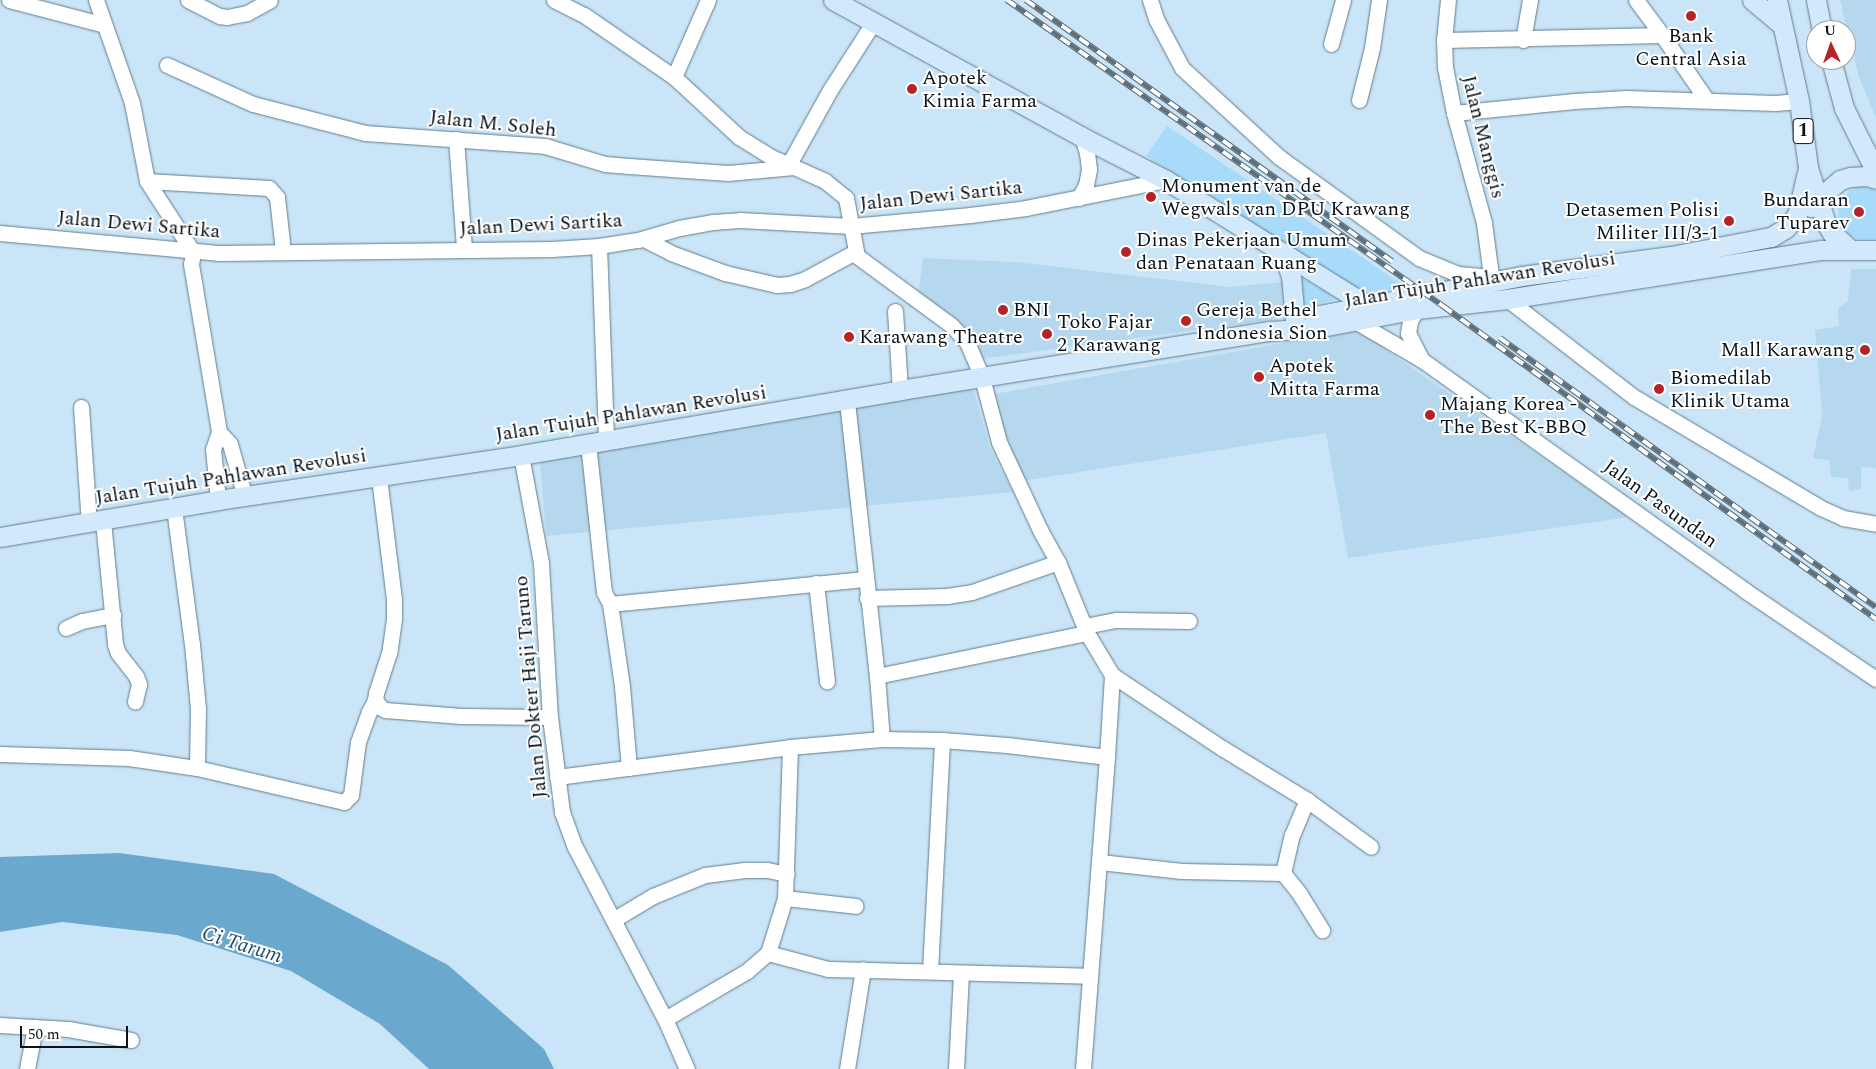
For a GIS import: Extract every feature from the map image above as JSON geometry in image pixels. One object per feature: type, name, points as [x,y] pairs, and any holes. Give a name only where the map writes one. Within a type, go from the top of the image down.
[{"type":"main road","points":[[833,0],[1082,137],[1166,180],[1367,305]]},
{"type":"main road","points":[[1752,0],[1782,25]]},
{"type":"main road","name":"1","points":[[1777,0],[1799,100],[1808,168],[1819,205],[1832,233],[1851,250]]},
{"type":"main road","points":[[1816,0],[1820,20]]},
{"type":"main road","points":[[1834,70],[1844,108],[1876,172]]},
{"type":"main road","points":[[1797,215],[1808,168]]},
{"type":"main road","points":[[1819,205],[1825,192],[1840,180],[1850,176],[1866,176],[1876,179]]},
{"type":"main road","name":"Jalan Tujuh Pahlawan Revolusi","points":[[1269,331],[1295,320],[1492,280],[1671,256],[1742,243],[1771,236],[1786,228],[1797,215],[1808,208],[1819,205]]},
{"type":"main road","name":"Jalan Tujuh Pahlawan Revolusi","points":[[0,538],[218,500],[521,455],[847,401],[900,390],[973,380],[1269,331],[1308,329],[1417,309],[1506,300],[1821,250],[1876,250]]},
{"type":"main road","points":[[1284,255],[1292,283],[1295,320]]},
{"type":"street","points":[[9,0],[104,25]]},
{"type":"street","points":[[96,0],[132,103],[147,181],[193,252],[191,264],[219,432],[213,449],[218,500]]},
{"type":"street","points":[[188,0],[220,16],[227,17],[247,13],[270,0]]},
{"type":"street","points":[[554,0],[584,15],[674,77],[738,137],[772,158],[791,165],[830,90],[873,23]]},
{"type":"street","points":[[674,77],[708,0]]},
{"type":"street","points":[[1150,0],[1156,19],[1182,68],[1279,157],[1420,258],[1458,274],[1492,280]]},
{"type":"street","points":[[1330,44],[1343,0]]},
{"type":"street","points":[[1359,100],[1372,48],[1379,0]]},
{"type":"street","name":"Jalan Manggis","points":[[1448,0],[1444,40],[1445,67],[1454,113],[1484,223],[1492,280]]},
{"type":"street","points":[[1523,40],[1530,0]]},
{"type":"street","points":[[1636,0],[1706,100]]},
{"type":"street","points":[[1444,40],[1523,40],[1662,35]]},
{"type":"street","name":"Jalan M. Soleh","points":[[167,66],[253,104],[366,133],[545,146],[605,164],[728,173],[791,165],[825,181],[846,198],[855,252]]},
{"type":"street","points":[[1454,113],[1591,100],[1706,100],[1775,103],[1799,100]]},
{"type":"street","points":[[1080,198],[1086,185],[1089,168],[1087,152],[1082,137]]},
{"type":"street","points":[[456,139],[464,249]]},
{"type":"street","name":"Jalan Dewi Sartika","points":[[0,233],[193,252],[552,249],[599,246],[644,238],[679,228],[740,220],[850,226],[1026,208],[1166,180]]},
{"type":"street","points":[[147,181],[270,188],[277,197],[284,251]]},
{"type":"street","points":[[644,238],[671,253],[725,273],[777,285],[790,284],[805,279],[855,252],[857,256],[951,325],[967,342],[973,380],[999,442],[1040,530],[1058,562],[1086,630],[1112,675],[1307,800],[1371,847]]},
{"type":"street","points":[[599,246],[597,442],[604,592],[610,604],[622,686],[629,768]]},
{"type":"street","points":[[1506,300],[1634,398],[1821,508],[1843,518],[1876,524]]},
{"type":"street","name":"Jalan Pasundan","points":[[1417,309],[1410,321],[1408,333],[1422,360]]},
{"type":"street","points":[[895,311],[900,390]]},
{"type":"street","name":"Jalan Pasundan","points":[[1355,321],[1422,360],[1747,592],[1876,679]]},
{"type":"street","points":[[847,401],[877,676],[882,739]]},
{"type":"street","points":[[81,407],[96,522],[118,653],[136,676],[139,684],[135,702]]},
{"type":"street","points":[[219,432],[230,444],[245,497]]},
{"type":"street","name":"Jalan Dokter Haji Taruno","points":[[521,455],[541,562],[550,717],[562,812],[575,847],[666,1018],[687,1069]]},
{"type":"street","points":[[0,754],[129,758],[197,768],[344,802],[351,796],[358,742],[368,712],[375,700],[389,653],[394,619],[394,600],[379,476]]},
{"type":"street","points":[[174,508],[198,709],[197,768]]},
{"type":"street","points":[[867,598],[947,596],[972,592],[1058,562]]},
{"type":"street","points":[[610,604],[816,582],[865,579]]},
{"type":"street","points":[[816,582],[826,681]]},
{"type":"street","points":[[66,628],[82,621],[113,615]]},
{"type":"street","points":[[877,676],[1086,630],[1117,620],[1189,620]]},
{"type":"street","points":[[1083,1069],[1100,862],[1112,675]]},
{"type":"street","points":[[375,700],[386,710],[424,714],[550,717]]},
{"type":"street","points":[[557,777],[790,747],[882,739],[942,740],[1007,745],[1107,757]]},
{"type":"street","points":[[930,971],[942,740]]},
{"type":"street","points":[[666,1018],[747,971],[768,954],[785,898],[790,747]]},
{"type":"street","points":[[1283,873],[1292,835],[1307,800]]},
{"type":"street","points":[[1100,862],[1182,871],[1283,873]]},
{"type":"street","points":[[613,920],[653,896],[705,875],[745,870],[768,870],[787,874]]},
{"type":"street","points":[[1283,873],[1299,893],[1322,930]]},
{"type":"street","points":[[785,898],[856,906]]},
{"type":"street","points":[[768,954],[828,969],[1090,976]]},
{"type":"street","points":[[847,1069],[863,969]]},
{"type":"street","points":[[956,1069],[961,973]]},
{"type":"street","points":[[0,1025],[68,1029],[131,1040]]},
{"type":"street","points":[[27,1069],[35,1027]]},
{"type":"shaded area","points":[[1840,0],[1876,0],[1876,118],[1856,65],[1856,20],[1845,20]]},
{"type":"shaded area","points":[[1167,126],[1403,285],[1368,296],[1146,156]]},
{"type":"shaded area","points":[[1857,187],[1876,190],[1876,239],[1856,239],[1843,230],[1838,223],[1838,205],[1849,191]]},
{"type":"shaded area","points":[[923,258],[1015,262],[1230,287],[1283,282],[1286,315],[1271,320],[980,359],[918,294]]},
{"type":"shaded area","points":[[1851,269],[1876,269],[1876,468],[1861,467],[1861,489],[1849,491],[1848,478],[1831,477],[1829,460],[1813,458],[1822,415],[1815,330],[1839,326],[1838,308],[1848,301]]},
{"type":"shaded area","points":[[1295,274],[1338,299],[1300,308]]},
{"type":"shaded area","points":[[1357,330],[1629,517],[1348,558],[1326,433],[1022,481],[999,427],[994,394]]},
{"type":"shaded area","points":[[973,388],[990,448],[1013,492],[546,536],[540,461],[838,403]]},
{"type":"water","name":"Ci Tarum","points":[[119,853],[274,874],[448,965],[544,1049],[554,1069],[429,1069],[380,1024],[291,971],[177,935],[62,922],[0,932],[0,857]]},
{"type":"railway","points":[[1007,0],[1443,306],[1876,619]]},
{"type":"railway","points":[[1026,0],[1392,261]]},
{"type":"railway","points":[[1500,338],[1876,607]]},
{"type":"place","name":"Bank Central Asia","points":[[1691,16]]},
{"type":"place","name":"Apotek Kimia Farma","points":[[912,89]]},
{"type":"place","name":"Monument van de Wegwals van DPU Krawang","points":[[1151,197]]},
{"type":"place","name":"Bundaran Tuparev","points":[[1859,212]]},
{"type":"place","name":"Detasemen Polisi Militer III/3-1","points":[[1729,221]]},
{"type":"place","name":"Dinas Pekerjaan Umum dan Penataan Ruang","points":[[1126,252]]},
{"type":"place","name":"BNI","points":[[1003,310]]},
{"type":"place","name":"Gereja Bethel Indonesia Sion","points":[[1186,321]]},
{"type":"place","name":"Toko Fajar 2 Karawang","points":[[1047,334]]},
{"type":"place","name":"Karawang Theatre","points":[[849,337]]},
{"type":"place","name":"Mall Karawang","points":[[1865,350]]},
{"type":"place","name":"Apotek Mitta Farma","points":[[1259,377]]},
{"type":"place","name":"Biomedilab Klinik Utama","points":[[1659,389]]},
{"type":"place","name":"Majang Korea - The Best K-BBQ","points":[[1430,415]]}]
